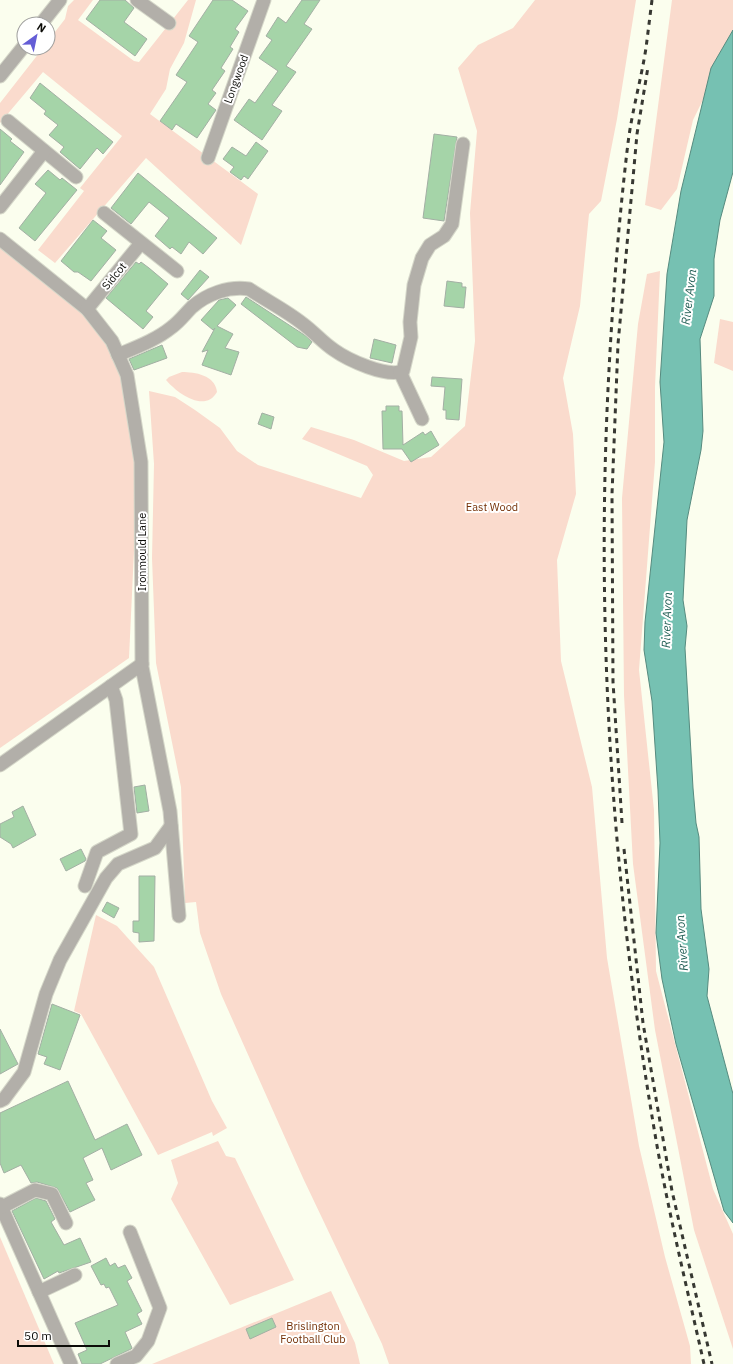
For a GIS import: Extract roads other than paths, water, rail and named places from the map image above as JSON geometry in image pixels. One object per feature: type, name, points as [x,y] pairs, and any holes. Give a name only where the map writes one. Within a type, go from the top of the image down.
[{"type":"street","points":[[47,16],[60,0]]},
{"type":"street","points":[[137,0],[169,23]]},
{"type":"street","name":"Longwood","points":[[208,158],[264,0]]},
{"type":"street","points":[[0,76],[16,56]]},
{"type":"street","points":[[8,121],[76,177]]},
{"type":"street","points":[[118,355],[151,341],[173,327],[192,307],[206,297],[220,291],[240,288],[249,289],[303,324],[333,350],[346,358],[370,367],[396,374],[403,371],[411,338],[410,322],[414,285],[422,258],[430,245],[444,236],[452,224],[463,144]]},
{"type":"street","points":[[0,206],[44,151]]},
{"type":"street","points":[[104,213],[177,271]]},
{"type":"street","name":"Ironmould Lane","points":[[0,239],[87,309],[112,341],[127,375],[141,462],[142,664],[171,826],[179,916]]},
{"type":"street","name":"Sidcot","points":[[87,309],[141,243]]},
{"type":"street","points":[[400,372],[422,419]]},
{"type":"street","points":[[0,766],[142,664]]},
{"type":"street","points":[[85,886],[97,852],[131,834],[116,700],[111,686]]},
{"type":"street","points":[[0,1101],[4,1099],[24,1072],[46,994],[60,960],[106,878],[118,864],[155,848],[171,826]]},
{"type":"street","points":[[66,1223],[52,1194],[35,1190],[1,1206],[71,1364]]},
{"type":"street","points":[[117,1364],[136,1356],[148,1342],[160,1308],[130,1232]]},
{"type":"street","points":[[39,1292],[75,1275]]},
{"type":"water","name":"River Avon","points":[[733,30],[733,172],[720,220],[714,259],[714,296],[700,339],[703,431],[701,450],[687,520],[683,600],[687,626],[685,648],[693,788],[696,823],[699,837],[701,909],[709,969],[707,996],[733,1094],[733,1223],[724,1211],[676,1044],[662,979],[656,933],[660,843],[658,790],[652,701],[644,650],[645,622],[664,442],[660,382],[667,274],[681,191],[711,68]]},
{"type":"railway","points":[[652,0],[642,72],[628,143],[612,313],[605,466],[604,562],[606,658],[618,849],[640,1039],[666,1192],[704,1364]]},
{"type":"railway","points":[[622,823],[613,682],[612,494],[618,344],[637,134],[648,67]]},
{"type":"railway","points":[[624,849],[643,1023],[672,1191],[712,1364]]},
{"type":"park label","name":"East Wood","points":[[492,507]]},
{"type":"park label","name":"Brislington Football Club","points":[[313,1332]]}]
